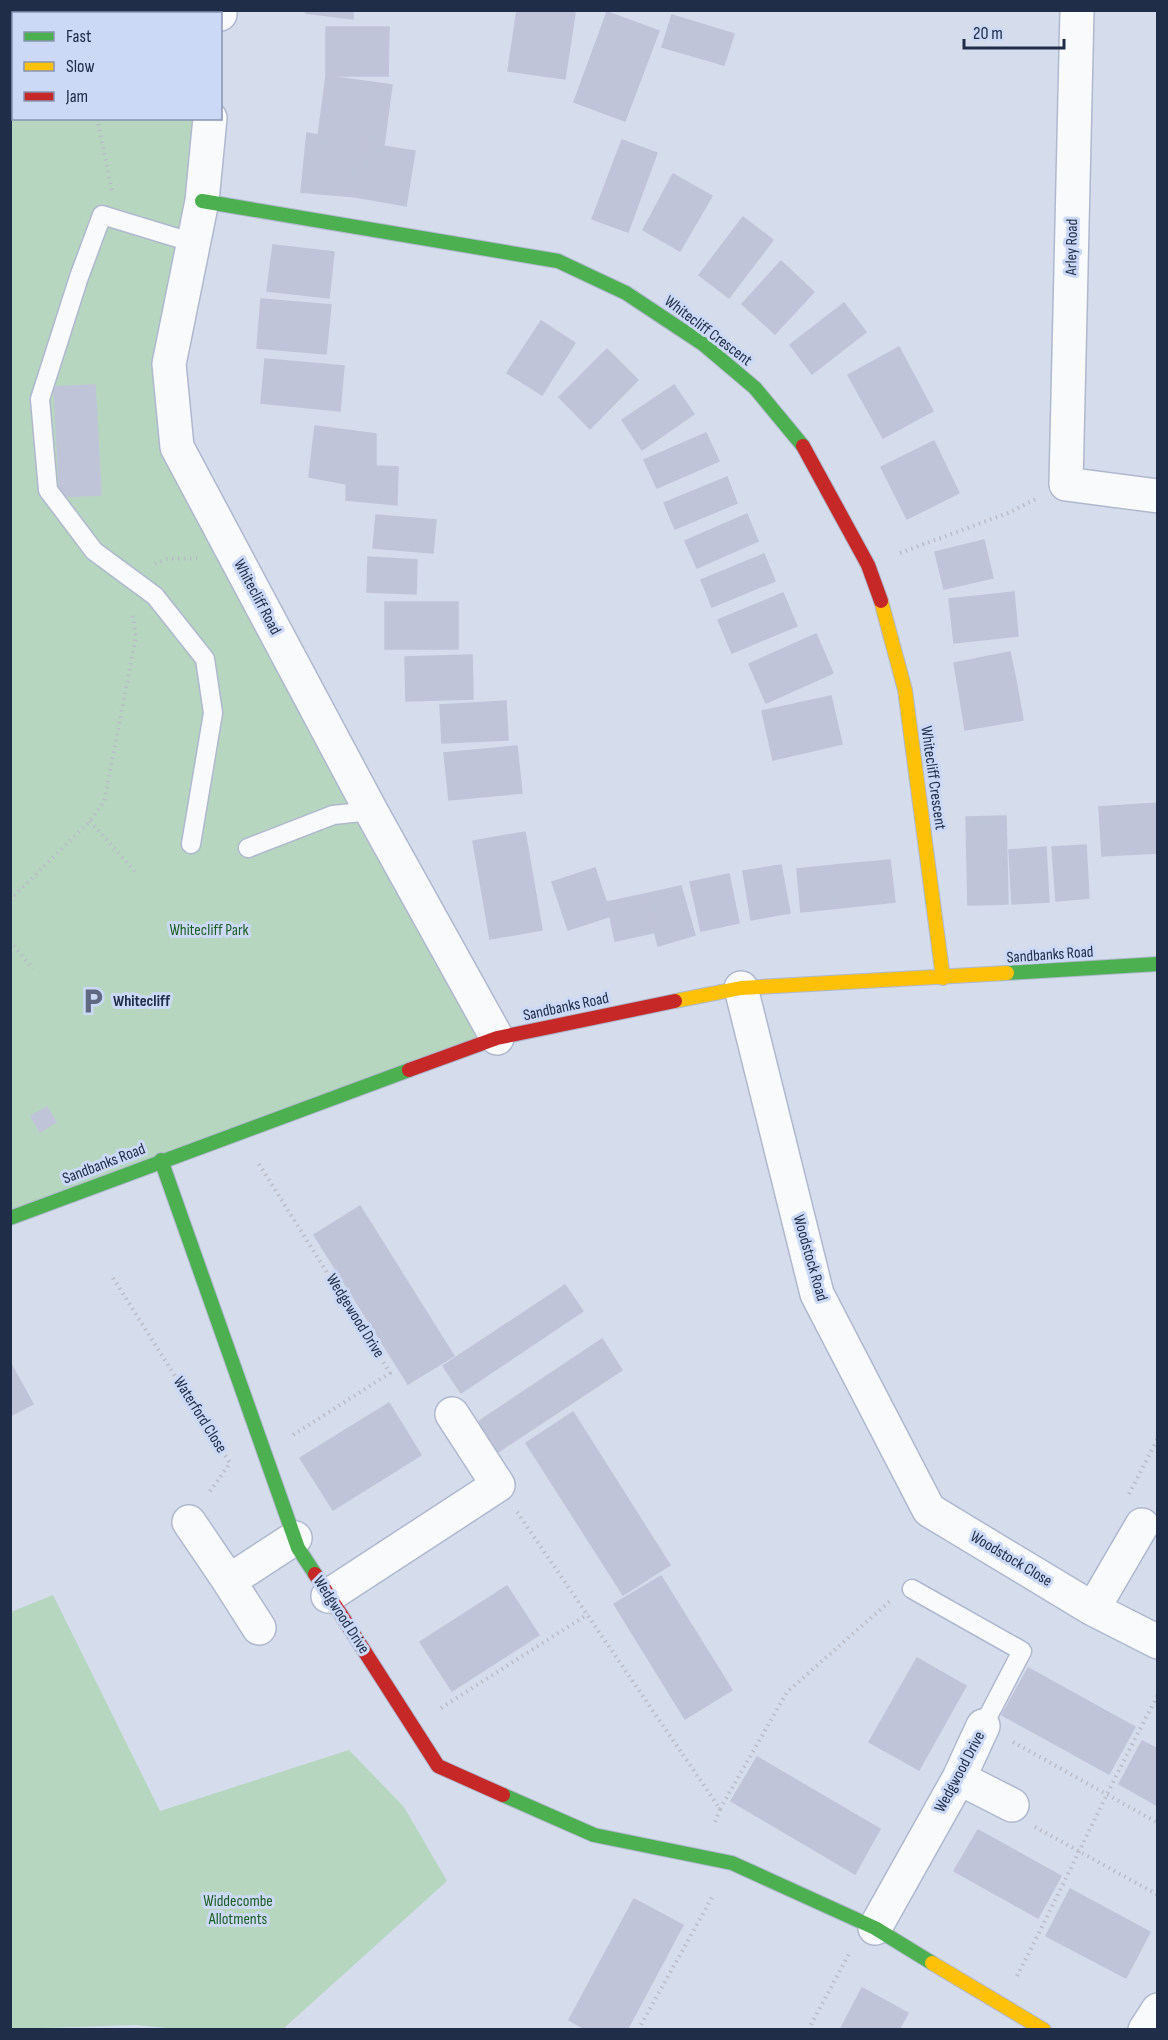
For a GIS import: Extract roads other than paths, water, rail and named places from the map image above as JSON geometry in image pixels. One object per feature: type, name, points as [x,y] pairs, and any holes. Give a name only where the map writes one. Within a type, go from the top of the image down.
[{"type":"street","name":"Arley Road","points":[[1077,10],[1066,484],[1158,496]]},
{"type":"street","name":"Whitecliff Road","points":[[210,120],[202,201],[169,364],[177,447],[371,811],[497,1038]]},
{"type":"street","name":"Whitecliff Crescent","points":[[202,201],[558,261],[626,293],[703,344],[755,388],[802,444],[868,565],[883,605],[905,690],[943,978]]},
{"type":"street","name":"Sandbanks Road","points":[[10,1218],[161,1160],[497,1038],[741,988],[1158,964]]},
{"type":"street","name":"Woodstock Road","points":[[741,988],[817,1294],[929,1510]]},
{"type":"street","name":"Wedgwood Drive","points":[[161,1160],[295,1538],[328,1596],[438,1766],[594,1835],[732,1863],[870,1926],[1044,2030]]},
{"type":"street","points":[[328,1596],[498,1485],[452,1414]]},
{"type":"street","name":"Woodstock Close","points":[[929,1510],[1093,1609],[1158,1642]]},
{"type":"street","points":[[189,1522],[259,1628]]},
{"type":"street","points":[[1093,1609],[1142,1525]]},
{"type":"street","points":[[229,1581],[295,1538]]},
{"type":"street","name":"Wedgwood Drive","points":[[870,1926],[959,1778],[983,1726]]},
{"type":"street","points":[[959,1778],[1012,1805]]},
{"type":"street","points":[[1145,2030],[1158,2010]]},
{"type":"lane","points":[[191,844],[213,713],[205,659],[155,596],[94,551],[48,490],[40,399],[79,277],[102,215],[194,243]]},
{"type":"lane","points":[[248,848],[333,815],[371,811]]},
{"type":"lane","points":[[912,1589],[1022,1651],[983,1726]]},
{"type":"place","name":"Whitecliff","points":[[93,1001]]},
{"type":"park label","name":"Whitecliff Park","points":[[209,930]]},
{"type":"park label","name":"Widdecombe Allotments","points":[[238,1910]]}]
